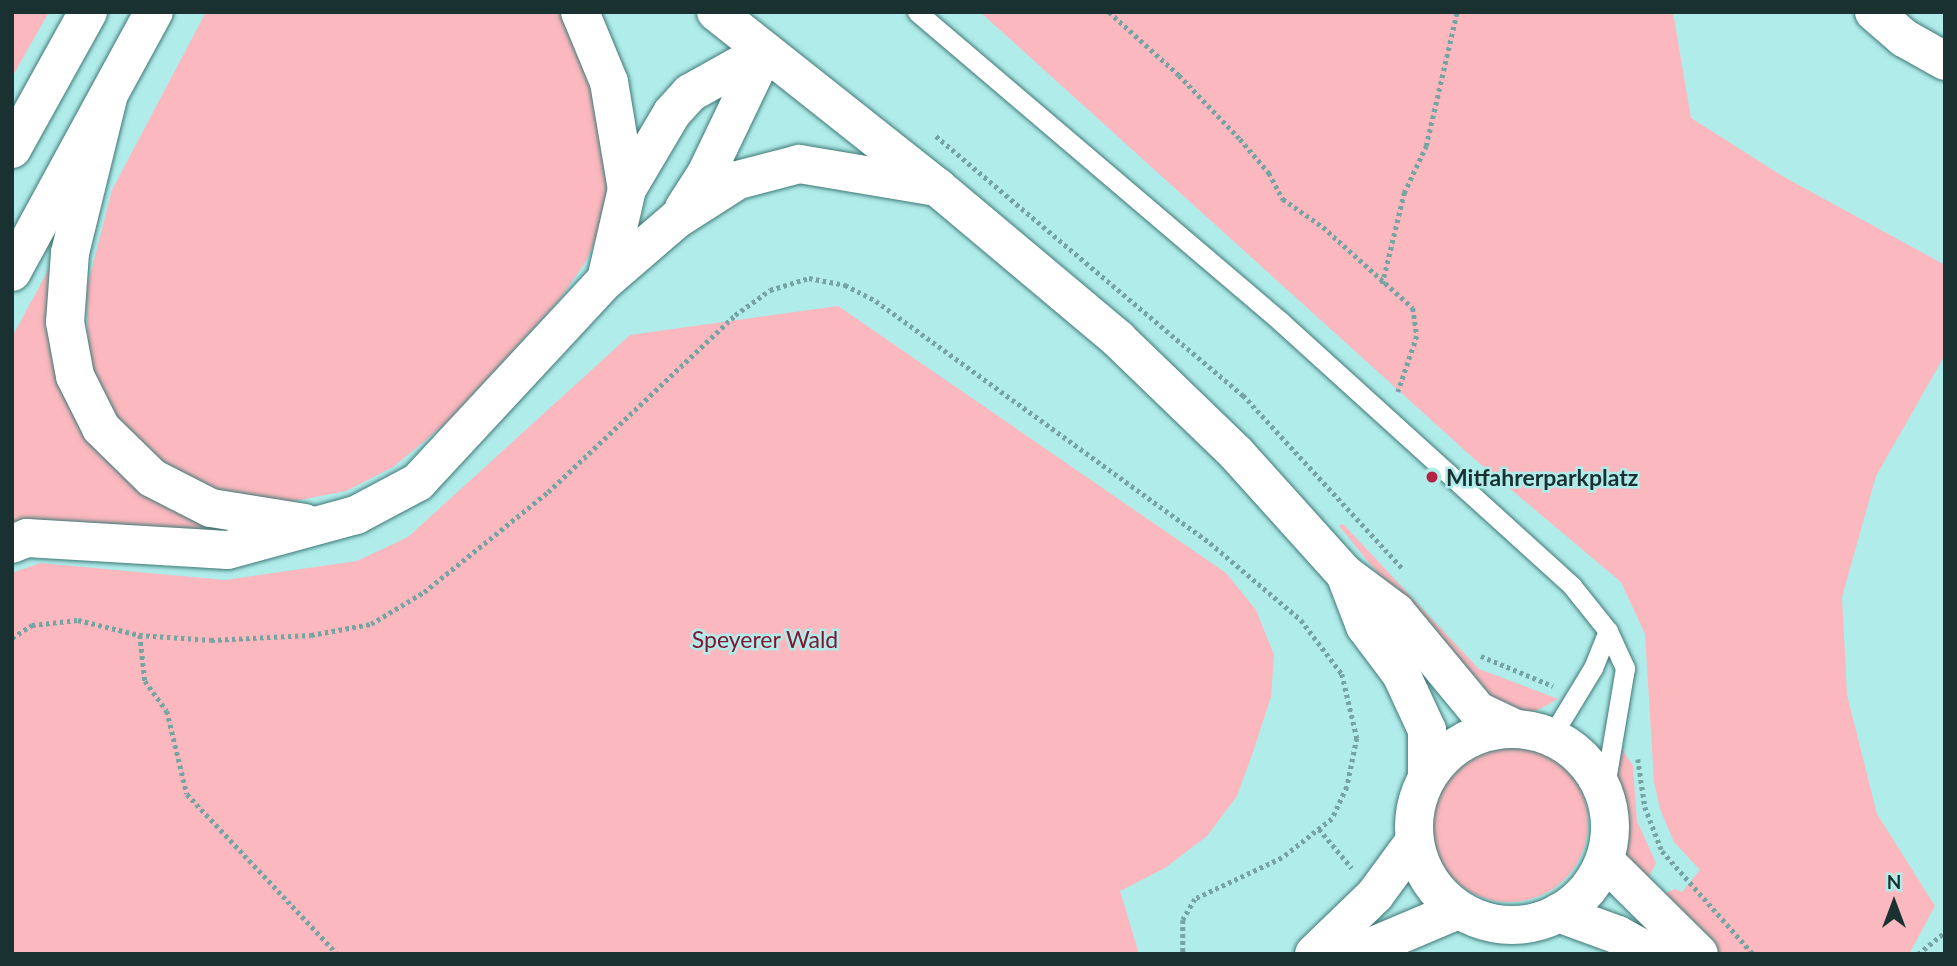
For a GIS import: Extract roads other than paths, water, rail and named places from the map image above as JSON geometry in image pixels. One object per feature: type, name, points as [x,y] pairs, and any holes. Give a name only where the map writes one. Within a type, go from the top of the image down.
[{"type":"main road","points":[[12,149],[88,12]]},
{"type":"main road","points":[[12,272],[154,12]]},
{"type":"main road","points":[[580,12],[609,82],[627,189]]},
{"type":"main road","points":[[716,12],[937,187],[1118,339],[1236,453],[1345,574],[1396,612],[1478,711],[1534,733],[1592,769],[1604,792],[1610,838],[1605,861],[1591,887],[1558,913],[1514,926],[1485,922],[1458,910],[1437,892],[1422,869],[1414,842],[1413,819],[1427,776],[1427,730],[1401,674],[1365,626],[1345,574]]},
{"type":"main road","points":[[1874,12],[1904,38],[1945,61]]},
{"type":"main road","points":[[606,280],[627,189],[665,123],[690,93],[765,51]]},
{"type":"main road","points":[[677,219],[706,174],[765,51]]},
{"type":"main road","points":[[108,97],[70,253],[65,323],[75,376],[102,428],[152,478],[212,508],[320,525]]},
{"type":"main road","points":[[12,544],[27,538],[228,550],[356,515],[418,482],[606,280],[677,219],[738,180],[799,164],[937,187]]},
{"type":"main road","points":[[1427,776],[1444,755],[1465,740],[1534,733]]},
{"type":"main road","points":[[1314,954],[1375,895],[1414,842]]},
{"type":"main road","points":[[1605,861],[1699,954]]},
{"type":"main road","points":[[1354,954],[1458,910]]},
{"type":"main road","points":[[1558,913],[1618,935],[1652,954]]},
{"type":"lane","points":[[917,12],[1388,420],[1572,586],[1608,631],[1625,668],[1604,792]]},
{"type":"lane","points":[[1534,733],[1594,668],[1608,631]]},
{"type":"place","name":"Mitfahrerparkplatz","points":[[1432,477]]},
{"type":"park label","name":"Speyerer Wald","points":[[765,639]]}]
